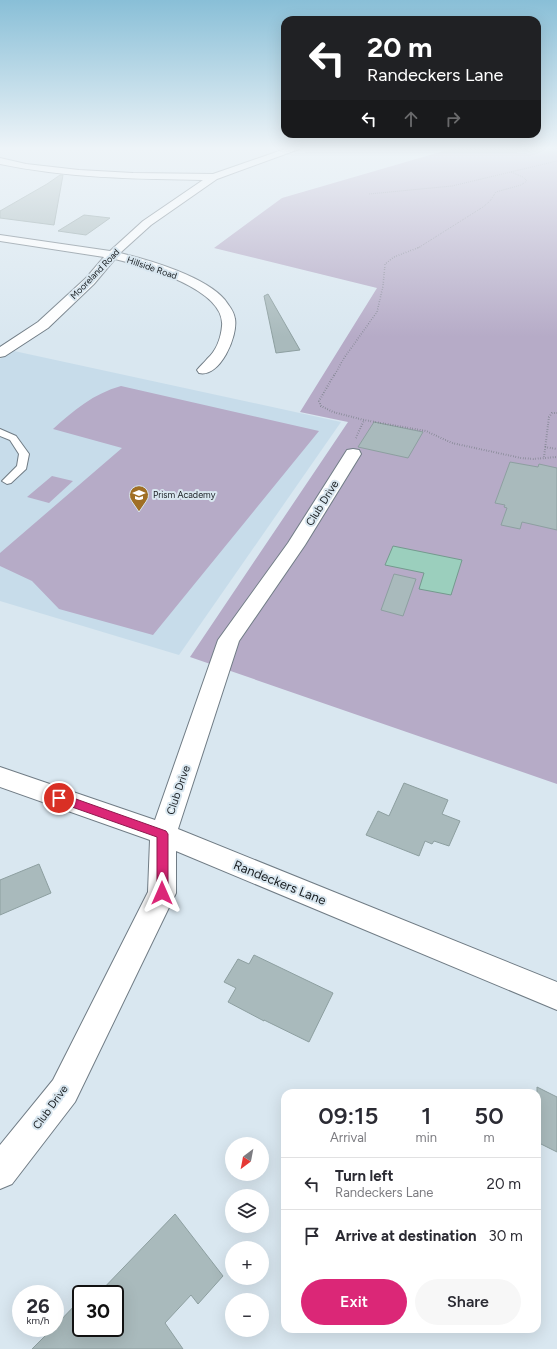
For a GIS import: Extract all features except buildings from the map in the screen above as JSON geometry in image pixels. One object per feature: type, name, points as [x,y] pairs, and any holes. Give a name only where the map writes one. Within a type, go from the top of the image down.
[{"type":"street","name":"Mooreland Road","points":[[0,353],[43,325],[90,281],[112,255],[147,223],[165,211]]},
{"type":"street","name":"Hillside Road","points":[[0,238],[112,255],[189,281],[216,298],[227,312],[230,325],[225,344],[218,358],[204,370]]},
{"type":"street","name":"Club Drive","points":[[0,1172],[64,1091],[162,893],[162,834],[229,640],[296,545],[353,454]]},
{"type":"street","name":"Randeckers Lane","points":[[0,777],[162,834],[557,996]]},
{"type":"lane","points":[[0,432],[13,438],[24,454],[22,467],[7,481]]},
{"type":"path","points":[[477,211],[416,250],[394,257],[385,264],[383,286],[377,312],[344,358],[319,401],[321,406],[333,412],[364,420],[426,431],[452,442],[521,458],[533,459],[557,457]]},
{"type":"path","points":[[544,457],[550,414],[557,413]]},
{"type":"path","points":[[545,447],[557,449]]},
{"type":"shaded area","points":[[264,211],[557,211],[557,784],[190,657],[348,422],[300,412],[377,288],[214,248]]},
{"type":"shaded area","name":"Prism Academy","points":[[14,351],[341,422],[179,655],[0,601],[0,359]]},
{"type":"shaded area","name":"Prism Academy","points":[[121,386],[319,431],[153,635],[59,609],[32,581],[0,566],[0,553],[122,448],[53,429],[84,403],[102,393]]},
{"type":"shaded area","points":[[52,476],[73,481],[49,503],[27,497]]},
{"type":"shaded area","points":[[393,546],[462,560],[451,595],[419,589],[424,573],[385,565]]},
{"type":"place","name":"Prism Academy","points":[[139,512]]},
{"type":"route","points":[[59,798],[162,834],[162,893]]}]
